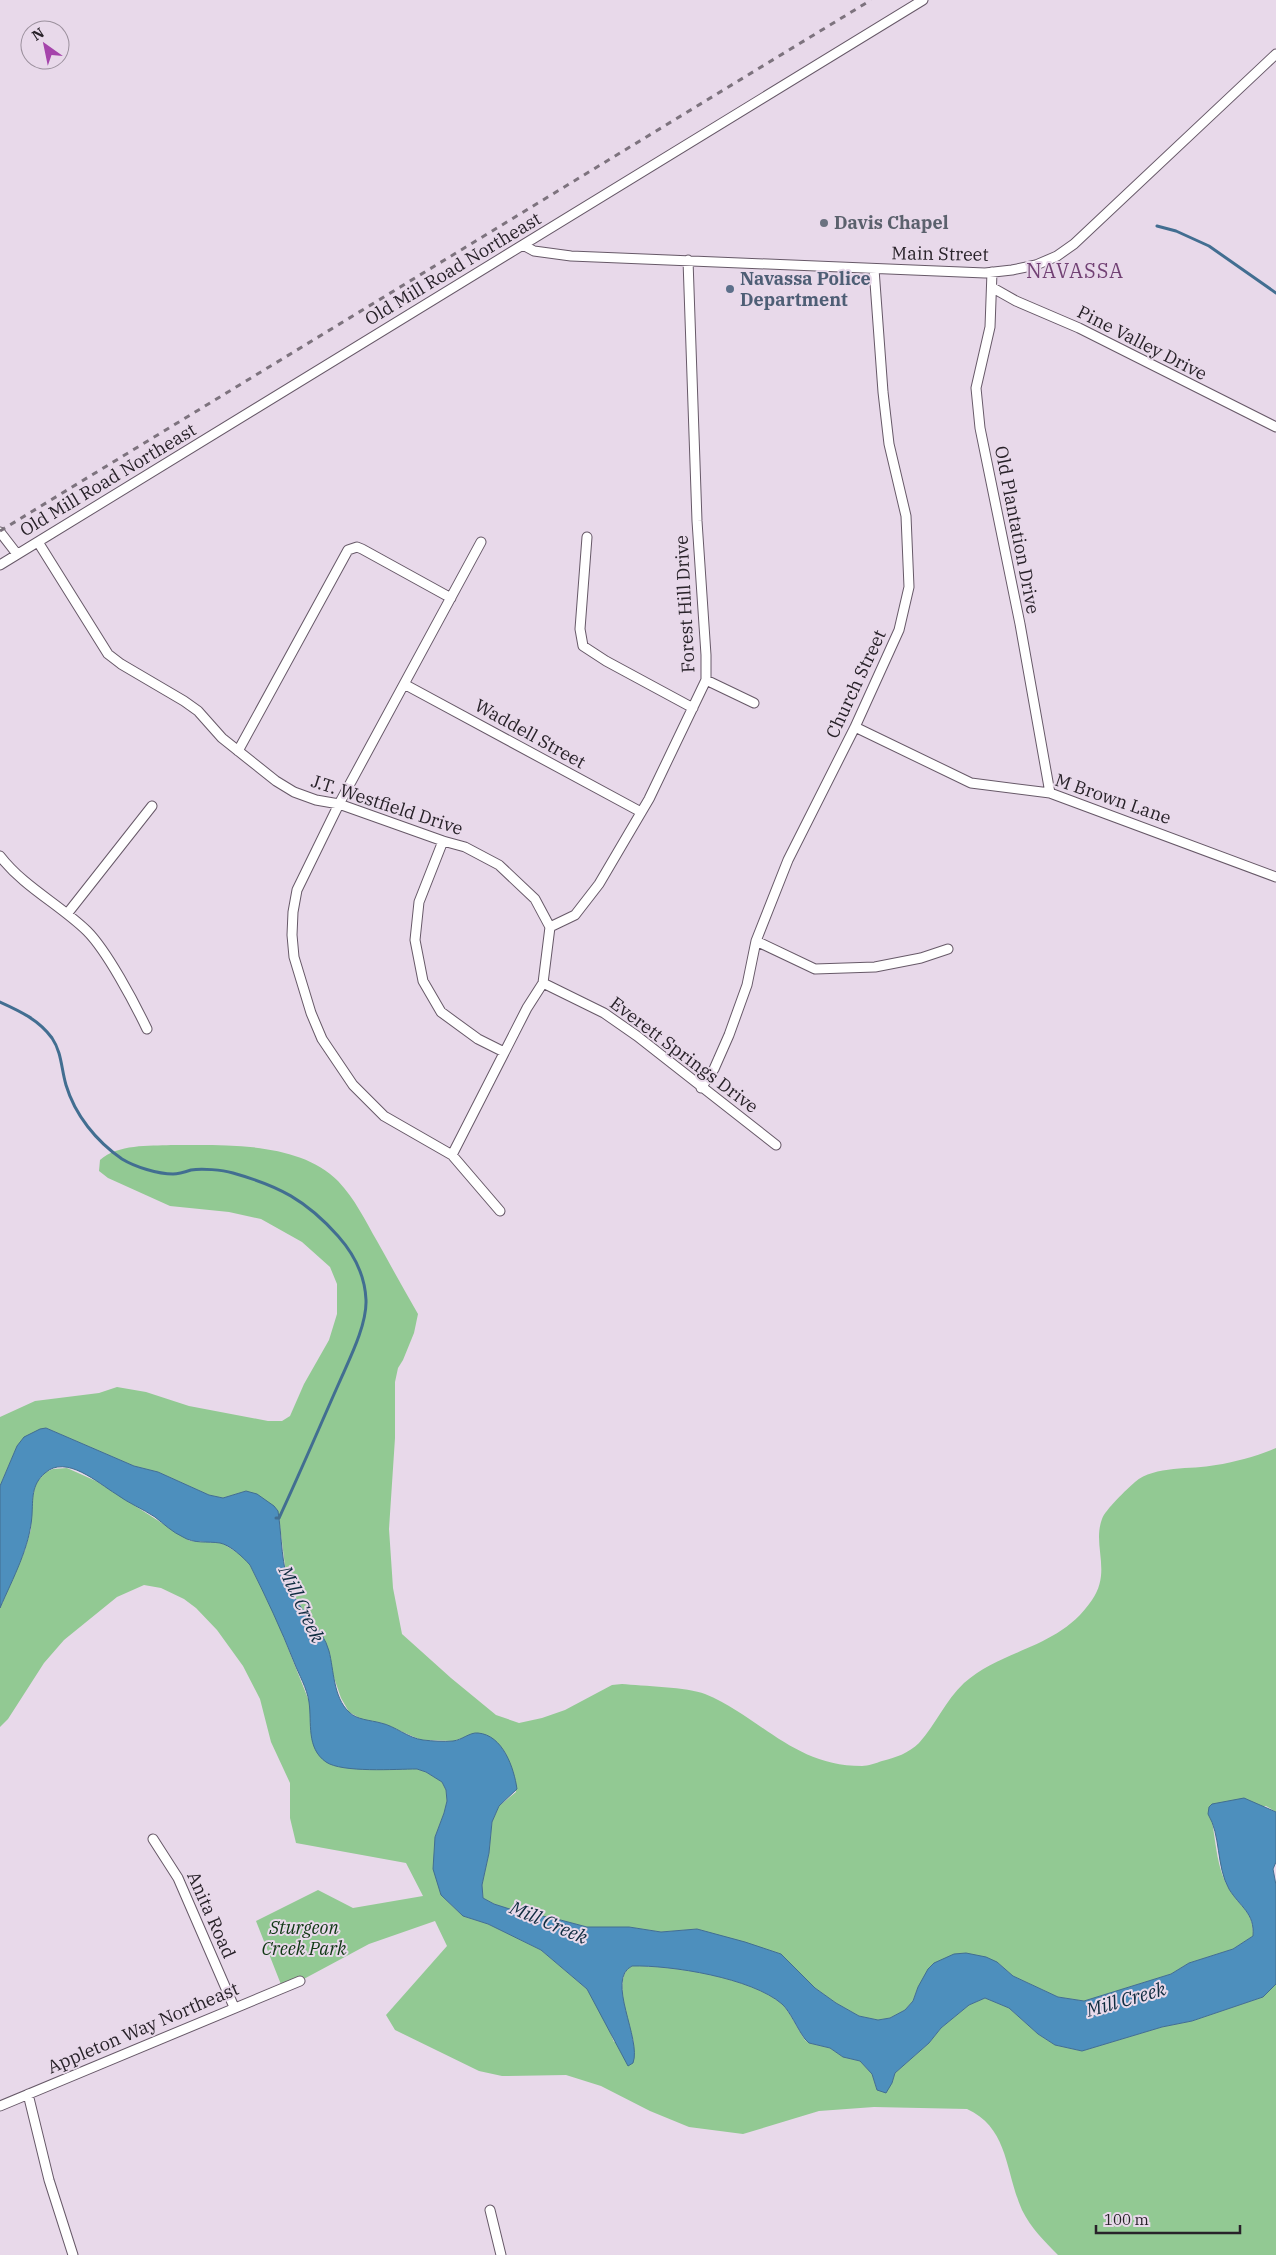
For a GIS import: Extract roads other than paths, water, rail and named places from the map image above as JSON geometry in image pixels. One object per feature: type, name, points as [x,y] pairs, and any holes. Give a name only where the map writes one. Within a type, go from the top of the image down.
[{"type":"street","name":"Old Mill Road Northeast","points":[[0,565],[923,0]]},
{"type":"street","name":"Main Street","points":[[523,245],[534,251],[554,254],[874,269],[992,272],[1036,265],[1057,256],[1074,244],[1276,54]]},
{"type":"street","name":"Forest Hill Drive","points":[[550,927],[575,915],[598,884],[641,812],[706,680],[688,260]]},
{"type":"street","name":"Church Street","points":[[701,1088],[714,1069],[748,985],[756,940],[788,860],[855,727],[899,630],[909,586],[906,516],[889,444],[883,392],[874,269]]},
{"type":"street","name":"Old Plantation Drive","points":[[992,272],[993,288],[990,327],[976,388],[980,428],[1020,624],[1050,793]]},
{"type":"street","name":"Pine Valley Drive","points":[[993,288],[1016,301],[1079,328],[1276,427]]},
{"type":"street","points":[[0,532],[17,554]]},
{"type":"street","points":[[587,537],[580,629],[583,646],[606,661],[693,708]]},
{"type":"street","name":"J.T. Westfield Drive","points":[[38,542],[108,654],[121,664],[191,706],[222,738],[276,781],[294,792],[316,800],[339,804],[465,847],[499,865],[535,899],[550,927]]},
{"type":"street","points":[[481,542],[339,804],[298,890],[293,912],[292,934],[294,957],[311,1014],[336,1062],[366,1100],[400,1126],[452,1155],[500,1210]]},
{"type":"street","points":[[238,751],[348,550],[357,547],[362,549],[451,598]]},
{"type":"street","points":[[706,680],[754,703]]},
{"type":"street","name":"Waddell Street","points":[[404,684],[641,812]]},
{"type":"street","name":"M Brown Lane","points":[[855,727],[971,783],[1050,793],[1276,877]]},
{"type":"street","points":[[67,914],[152,806]]},
{"type":"street","points":[[443,841],[419,902],[415,940],[422,981],[441,1012],[478,1039],[504,1052]]},
{"type":"street","points":[[0,856],[32,889],[88,932],[104,952],[147,1029]]},
{"type":"street","points":[[452,1155],[504,1052],[543,983],[550,927]]},
{"type":"street","points":[[756,940],[815,969],[875,967],[921,958],[948,949]]},
{"type":"street","name":"Everett Springs Drive","points":[[543,983],[604,1014],[637,1036],[776,1145]]},
{"type":"street","name":"Anita Road","points":[[154,1839],[178,1878],[234,2007]]},
{"type":"street","name":"Appleton Way Northeast","points":[[0,2106],[300,1981]]},
{"type":"street","points":[[28,2094],[49,2180],[73,2255]]},
{"type":"street","points":[[490,2210],[501,2255]]},
{"type":"water","name":"Mill Creek","points":[[46,1428],[134,1466],[158,1472],[209,1495],[223,1498],[246,1491],[257,1494],[278,1511],[284,1561],[291,1590],[326,1643],[337,1691],[349,1712],[352,1715],[386,1725],[417,1739],[453,1741],[478,1733],[487,1735],[501,1746],[510,1763],[517,1789],[499,1806],[492,1822],[489,1853],[482,1885],[483,1898],[494,1904],[519,1912],[587,1927],[629,1927],[661,1932],[697,1929],[745,1942],[781,1954],[815,1988],[836,2003],[859,2016],[878,2020],[890,2018],[905,2010],[913,2001],[928,1969],[934,1963],[954,1954],[966,1953],[986,1957],[997,1962],[1013,1976],[1058,1997],[1084,2001],[1171,1974],[1189,1963],[1233,1949],[1253,1936],[1252,1921],[1229,1889],[1225,1880],[1215,1831],[1208,1814],[1209,1807],[1212,1804],[1244,1798],[1276,1812],[1276,1862],[1273,1869],[1276,1885],[1276,1984],[1263,1997],[1192,2021],[1162,2027],[1082,2051],[1055,2045],[1038,2034],[1009,2008],[985,1998],[969,2005],[941,2028],[929,2043],[895,2073],[886,2093],[877,2090],[872,2074],[860,2061],[843,2057],[830,2048],[809,2043],[785,2007],[769,1995],[732,1980],[710,1975],[668,1968],[632,1966],[625,1973],[622,1983],[634,2052],[633,2063],[628,2066],[587,1989],[541,1950],[488,1924],[463,1916],[441,1895],[433,1869],[435,1837],[447,1801],[446,1790],[442,1782],[417,1769],[370,1770],[344,1768],[326,1762],[315,1750],[311,1735],[309,1702],[303,1682],[250,1565],[232,1549],[220,1543],[187,1539],[82,1472],[72,1468],[53,1468],[40,1478],[35,1487],[28,1539],[0,1608],[0,1486],[17,1446],[24,1437]]},
{"type":"waterway","points":[[1157,226],[1176,231],[1209,246],[1276,293]]},
{"type":"waterway","points":[[0,1002],[35,1021],[52,1038],[58,1049],[66,1085],[75,1107],[95,1136],[112,1152],[127,1162],[161,1173],[175,1174],[196,1169],[218,1170],[249,1178],[278,1189],[303,1204],[326,1223],[349,1250],[358,1265],[366,1300],[366,1310],[361,1331],[287,1501],[279,1518],[276,1518]]},
{"type":"railway","points":[[0,531],[871,0]]},
{"type":"place","name":"Davis Chapel","points":[[824,223]]},
{"type":"place","name":"Navassa Police Department","points":[[730,289]]},
{"type":"district","name":"NAVASSA","points":[[1075,271]]},
{"type":"park label","name":"Sturgeon Creek Park","points":[[304,1938]]}]
